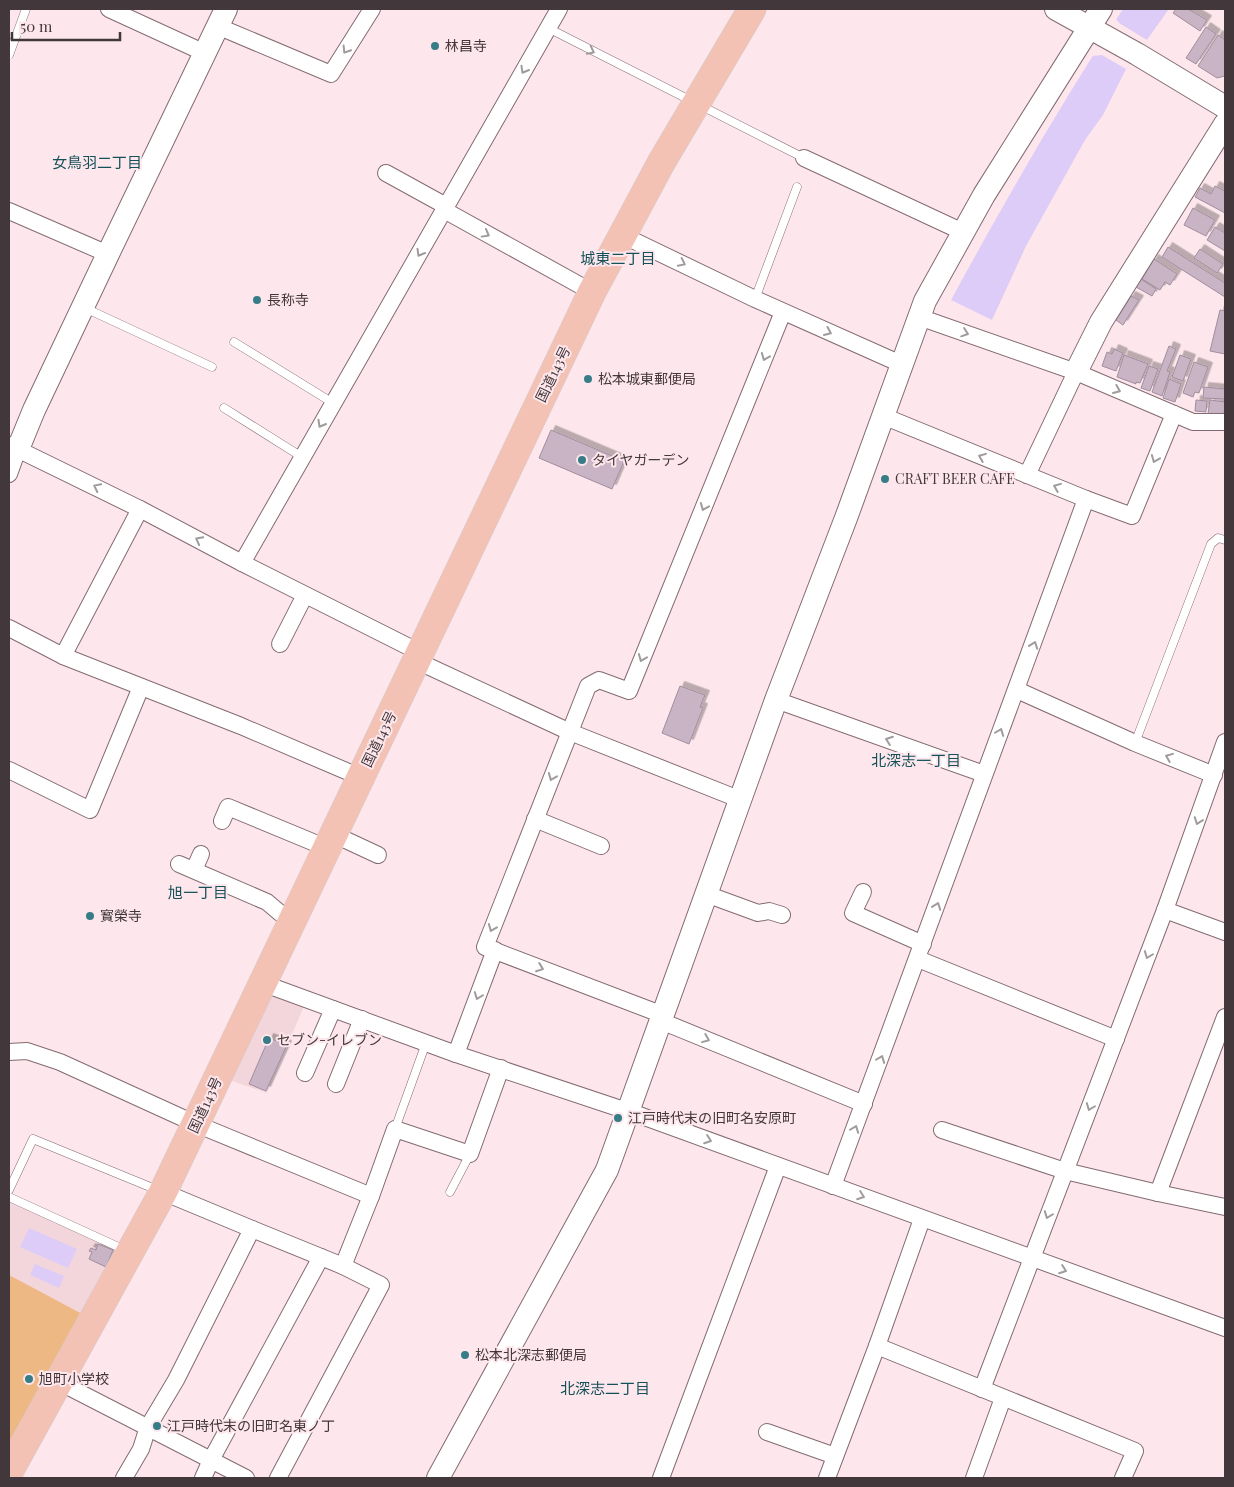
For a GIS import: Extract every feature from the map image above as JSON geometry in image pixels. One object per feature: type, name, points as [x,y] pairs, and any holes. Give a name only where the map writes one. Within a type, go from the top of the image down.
[{"type":"highway","name":"国道143号","points":[[9,1472],[163,1192],[592,292],[622,234],[752,9]]},
{"type":"street","points":[[109,9],[205,53]]},
{"type":"street","points":[[9,474],[13,447],[34,410],[222,17],[331,74],[372,9]]},
{"type":"street","points":[[242,563],[559,9]]},
{"type":"street","points":[[1056,9],[1137,54],[1225,107]]},
{"type":"street","points":[[438,1478],[607,1170],[776,700],[846,518],[925,301],[984,195],[1097,32],[1101,9]]},
{"type":"street","points":[[1027,475],[1101,322],[1225,124]]},
{"type":"street","points":[[804,158],[963,232]]},
{"type":"street","points":[[386,174],[592,292]]},
{"type":"street","points":[[9,211],[108,254]]},
{"type":"street","points":[[622,234],[755,299],[902,364]]},
{"type":"street","points":[[783,312],[629,691],[599,680],[588,686],[485,947],[662,1018],[864,1104]]},
{"type":"street","points":[[919,317],[1076,372],[1193,422],[1225,422]]},
{"type":"street","points":[[882,416],[1132,516],[1174,414]]},
{"type":"street","points":[[13,447],[140,509],[306,595],[419,657],[570,732],[741,800]]},
{"type":"street","points":[[833,1186],[1086,499]]},
{"type":"street","points":[[63,656],[140,509]]},
{"type":"street","points":[[280,644],[306,595]]},
{"type":"street","points":[[9,628],[63,656],[241,726],[360,777]]},
{"type":"street","points":[[9,770],[90,810],[142,687]]},
{"type":"street","points":[[1017,690],[1134,743],[1214,775]]},
{"type":"street","points":[[776,700],[984,774]]},
{"type":"street","points":[[982,1388],[1166,910],[1225,742]]},
{"type":"street","points":[[223,810],[378,855]]},
{"type":"street","points":[[535,819],[601,846]]},
{"type":"street","points":[[201,854],[187,867],[267,902],[280,913],[293,920]]},
{"type":"street","points":[[863,892],[853,913],[920,952],[1116,1039]]},
{"type":"street","points":[[706,894],[758,913],[769,911],[782,915]]},
{"type":"street","points":[[1166,910],[1225,932]]},
{"type":"street","points":[[456,1054],[495,950]]},
{"type":"street","points":[[262,983],[456,1054],[629,1112],[1225,1328]]},
{"type":"street","points":[[305,1073],[333,1009]]},
{"type":"street","points":[[1158,1193],[1225,1017]]},
{"type":"street","points":[[336,1084],[362,1019]]},
{"type":"street","points":[[9,1052],[27,1051],[60,1062],[196,1124],[371,1196]]},
{"type":"street","points":[[343,1266],[371,1196],[394,1129],[470,1154],[501,1068]]},
{"type":"street","points":[[942,1130],[1065,1171],[1225,1207]]},
{"type":"street","points":[[661,1478],[778,1166]]},
{"type":"street","points":[[163,1192],[320,1256],[381,1285],[278,1478]]},
{"type":"street","points":[[827,1478],[922,1219]]},
{"type":"street","points":[[124,1478],[141,1449],[148,1427],[176,1380],[252,1229]]},
{"type":"street","points":[[203,1478],[320,1256]]},
{"type":"street","points":[[877,1346],[1134,1451],[1123,1478]]},
{"type":"street","points":[[59,1382],[246,1478]]},
{"type":"street","points":[[974,1478],[1003,1398]]},
{"type":"street","points":[[766,1432],[835,1456]]},
{"type":"lane","points":[[9,55],[26,9]]},
{"type":"lane","points":[[548,28],[804,158]]},
{"type":"lane","points":[[755,299],[797,187]]},
{"type":"lane","points":[[83,308],[212,367]]},
{"type":"lane","points":[[234,342],[333,403]]},
{"type":"lane","points":[[224,408],[302,457]]},
{"type":"lane","points":[[1134,743],[1211,544],[1218,538],[1225,540]]},
{"type":"lane","points":[[394,1129],[426,1043]]},
{"type":"lane","points":[[9,1190],[33,1139],[163,1192]]},
{"type":"lane","points":[[450,1192],[470,1154]]},
{"type":"lane","points":[[9,1197],[130,1252]]},
{"type":"shaded area","points":[[1123,9],[1169,9],[1126,69],[1103,115],[1085,140],[1026,246],[992,320],[951,300],[1034,153]]},
{"type":"shaded area","name":"セブン-イレブン","points":[[269,990],[305,1004],[267,1093],[226,1079]]},
{"type":"shaded area","name":"旭町小学校","points":[[9,1200],[120,1249],[9,1443]]},
{"type":"shaded area","points":[[29,1228],[77,1249],[68,1268],[20,1247]]},
{"type":"shaded area","points":[[35,1264],[64,1276],[59,1288],[30,1275]]},
{"type":"shaded area","points":[[9,1275],[84,1315],[12,1445],[9,1443]]},
{"type":"pier","points":[[1116,19],[1119,23],[1147,40],[1126,69],[1102,55],[1092,56]]},
{"type":"building","points":[[1176,9],[1188,9],[1207,20],[1200,31],[1173,13]]},
{"type":"building","points":[[1206,27],[1216,34],[1196,64],[1186,58]]},
{"type":"building","points":[[1218,35],[1225,40],[1225,76],[1217,78],[1198,66]]},
{"type":"building","points":[[1215,186],[1225,191],[1225,213],[1195,197],[1200,188],[1211,194]]},
{"type":"building","points":[[1193,208],[1215,220],[1206,236],[1184,225]]},
{"type":"building","points":[[1215,227],[1225,233],[1225,251],[1207,240]]},
{"type":"building","points":[[1168,247],[1225,283],[1225,297],[1162,257]]},
{"type":"building","points":[[1200,249],[1223,264],[1217,273],[1194,258]]},
{"type":"building","points":[[1154,259],[1177,274],[1170,285],[1165,282],[1160,290],[1142,279]]},
{"type":"building","points":[[1141,279],[1156,289],[1152,296],[1136,287]]},
{"type":"building","points":[[1131,296],[1139,300],[1123,325],[1116,320]]},
{"type":"building","points":[[1220,310],[1225,311],[1225,354],[1210,351]]},
{"type":"building","points":[[1169,346],[1176,349],[1167,371],[1170,372],[1162,396],[1152,392]]},
{"type":"building","points":[[1114,349],[1123,353],[1116,371],[1102,366],[1107,352],[1112,354]]},
{"type":"building","points":[[1124,355],[1148,364],[1140,383],[1136,382],[1136,384],[1117,377]]},
{"type":"building","points":[[1180,355],[1191,359],[1183,381],[1172,377]]},
{"type":"building","points":[[1194,362],[1208,367],[1199,393],[1195,392],[1193,397],[1183,393]]},
{"type":"building","points":[[1149,366],[1158,369],[1150,391],[1141,388]]},
{"type":"building","points":[[1169,379],[1181,384],[1175,402],[1163,398]]},
{"type":"building","points":[[1204,387],[1225,389],[1225,399],[1203,398]]},
{"type":"building","points":[[1196,400],[1207,401],[1206,412],[1195,411]]},
{"type":"building","points":[[1210,400],[1225,402],[1224,415],[1208,414]]},
{"type":"building","name":"タイヤガーデン","points":[[551,430],[624,461],[612,489],[539,458]]},
{"type":"building","points":[[680,686],[705,695],[700,707],[703,708],[689,744],[662,733]]},
{"type":"building","points":[[269,1038],[287,1045],[266,1091],[249,1084]]},
{"type":"building","points":[[98,1244],[113,1250],[106,1267],[89,1259],[92,1252],[89,1251],[91,1248],[96,1250]]},
{"type":"place","name":"林昌寺","points":[[435,46]]},
{"type":"place","name":"長称寺","points":[[257,300]]},
{"type":"place","name":"松本城東郵便局","points":[[588,379]]},
{"type":"place","name":"タイヤガーデン","points":[[582,460]]},
{"type":"place","name":"CRAFT BEER CAFE","points":[[885,479]]},
{"type":"place","name":"寳榮寺","points":[[90,916]]},
{"type":"place","name":"セブン-イレブン","points":[[267,1040]]},
{"type":"place","name":"江戸時代末の旧町名安原町","points":[[618,1118]]},
{"type":"place","name":"松本北深志郵便局","points":[[465,1355]]},
{"type":"place","name":"旭町小学校","points":[[29,1379]]},
{"type":"place","name":"江戸時代末の旧町名東ノ丁","points":[[157,1426]]},
{"type":"district","name":"女鳥羽二丁目","points":[[97,163]]},
{"type":"district","name":"城東二丁目","points":[[618,259]]},
{"type":"district","name":"北深志一丁目","points":[[916,761]]},
{"type":"district","name":"旭一丁目","points":[[198,893]]},
{"type":"district","name":"北深志二丁目","points":[[605,1389]]}]
